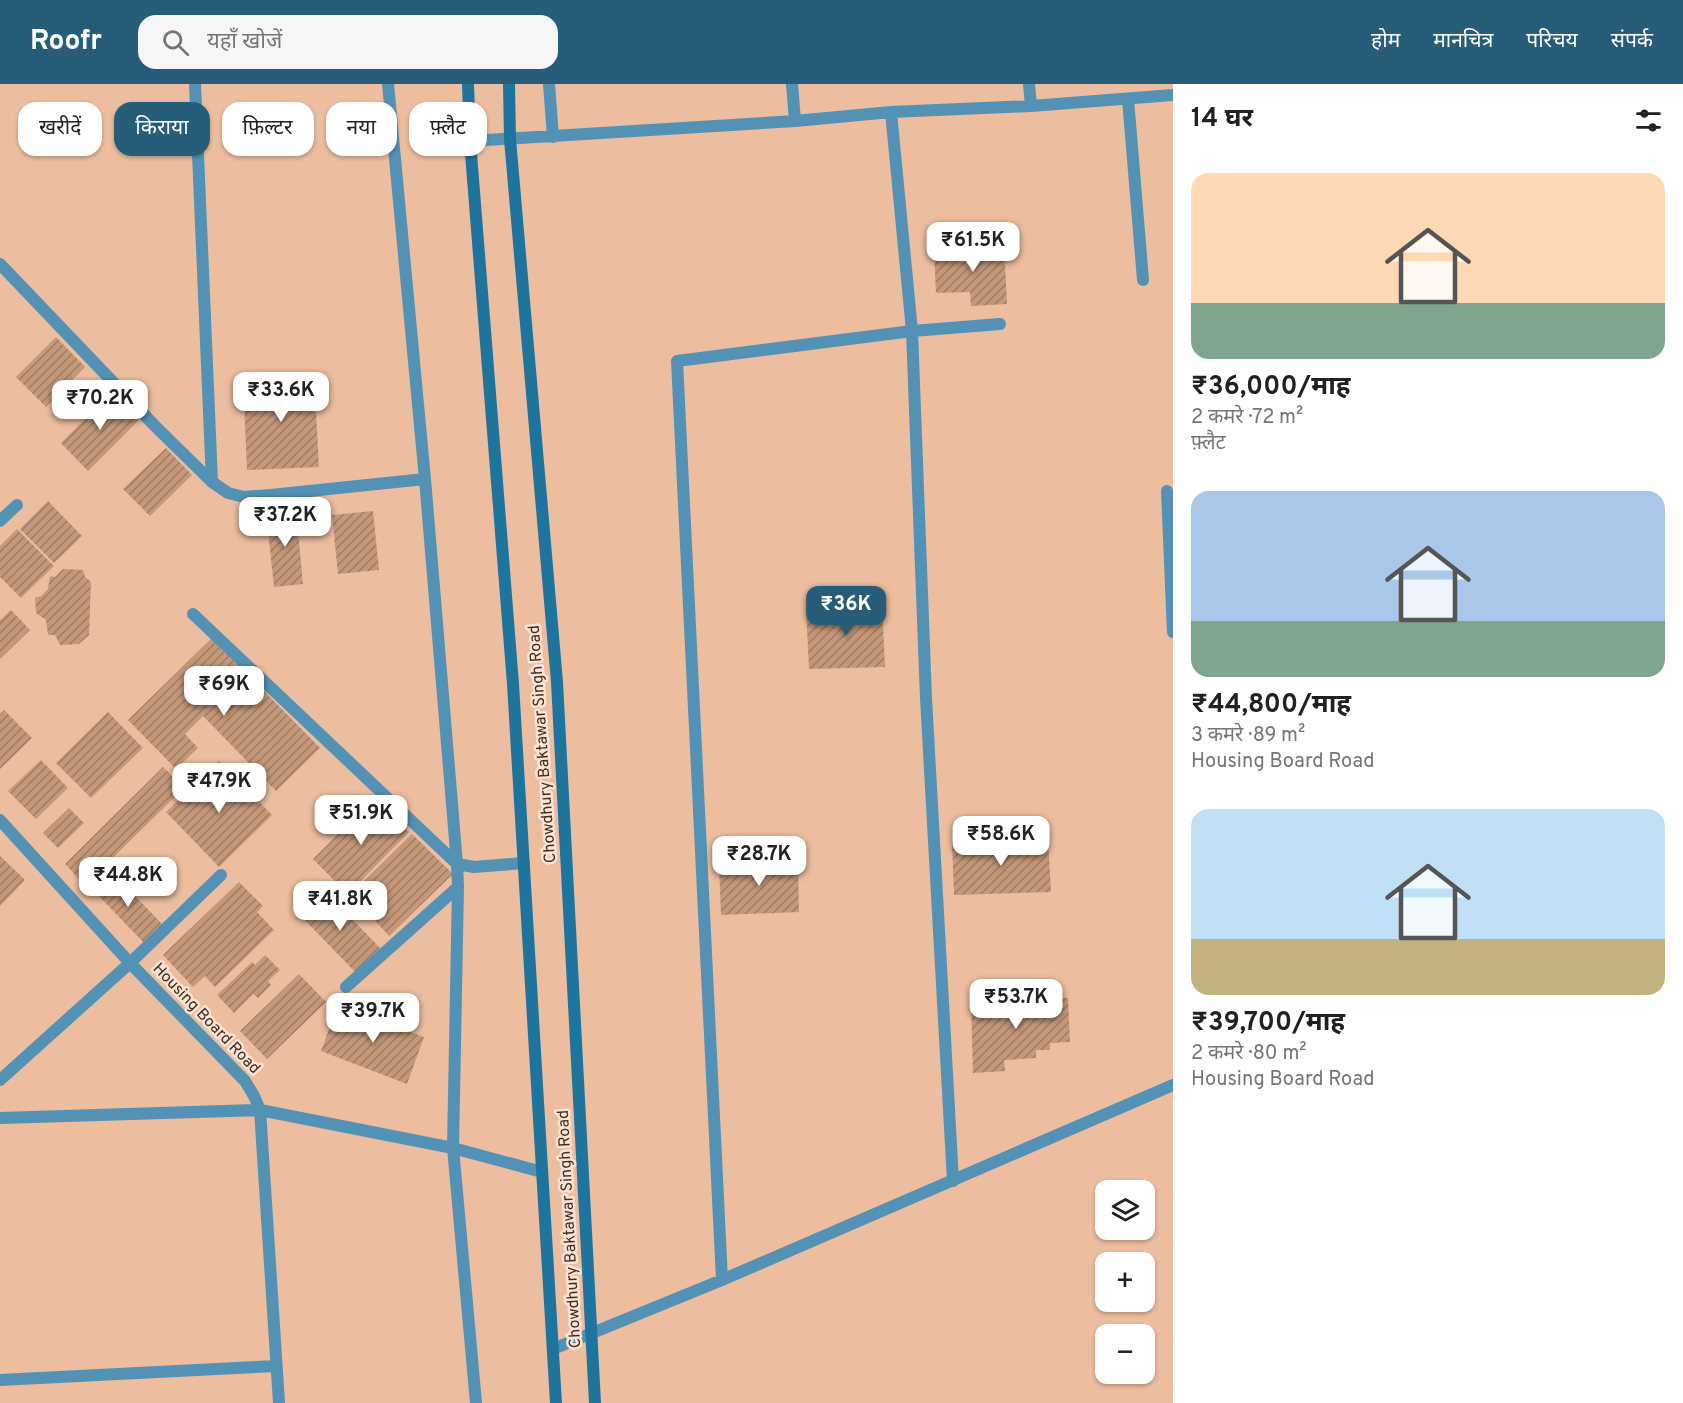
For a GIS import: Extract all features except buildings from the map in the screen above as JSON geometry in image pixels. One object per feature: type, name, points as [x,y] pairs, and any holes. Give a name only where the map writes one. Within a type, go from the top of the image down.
[{"type":"main road","name":"Chowdhury Baktawar Singh Road","points":[[468,84],[469,102]]},
{"type":"main road","name":"Chowdhury Baktawar Singh Road","points":[[509,84],[510,139],[557,682],[595,1403]]},
{"type":"main road","name":"Chowdhury Baktawar Singh Road","points":[[471,156],[513,684],[556,1403]]},
{"type":"street","points":[[195,84],[212,482]]},
{"type":"street","points":[[388,84],[425,479],[457,864],[453,1148],[476,1403]]},
{"type":"street","points":[[549,84],[553,137]]},
{"type":"street","points":[[792,84],[795,121]]},
{"type":"street","points":[[1029,84],[1031,106]]},
{"type":"street","points":[[487,140],[1173,95]]},
{"type":"street","points":[[1128,99],[1143,280]]},
{"type":"street","points":[[891,112],[912,331],[926,698],[953,1181]]},
{"type":"street","points":[[0,264],[155,426],[212,482],[228,493],[244,497],[425,479]]},
{"type":"street","points":[[722,1280],[677,361],[912,331],[1000,324]]},
{"type":"street","points":[[1167,491],[1173,632]]},
{"type":"street","points":[[0,521],[18,505]]},
{"type":"street","points":[[193,614],[457,864],[474,867],[524,864]]},
{"type":"street","name":"Housing Board Road","points":[[0,820],[130,963],[245,1081],[260,1110]]},
{"type":"street","points":[[0,1080],[130,963],[221,875]]},
{"type":"street","points":[[346,987],[458,887]]},
{"type":"street","points":[[553,1349],[722,1280],[1173,1085]]},
{"type":"street","points":[[0,1118],[260,1110],[453,1148],[542,1172]]},
{"type":"street","points":[[260,1110],[279,1403]]},
{"type":"street","points":[[0,1380],[276,1366]]}]
